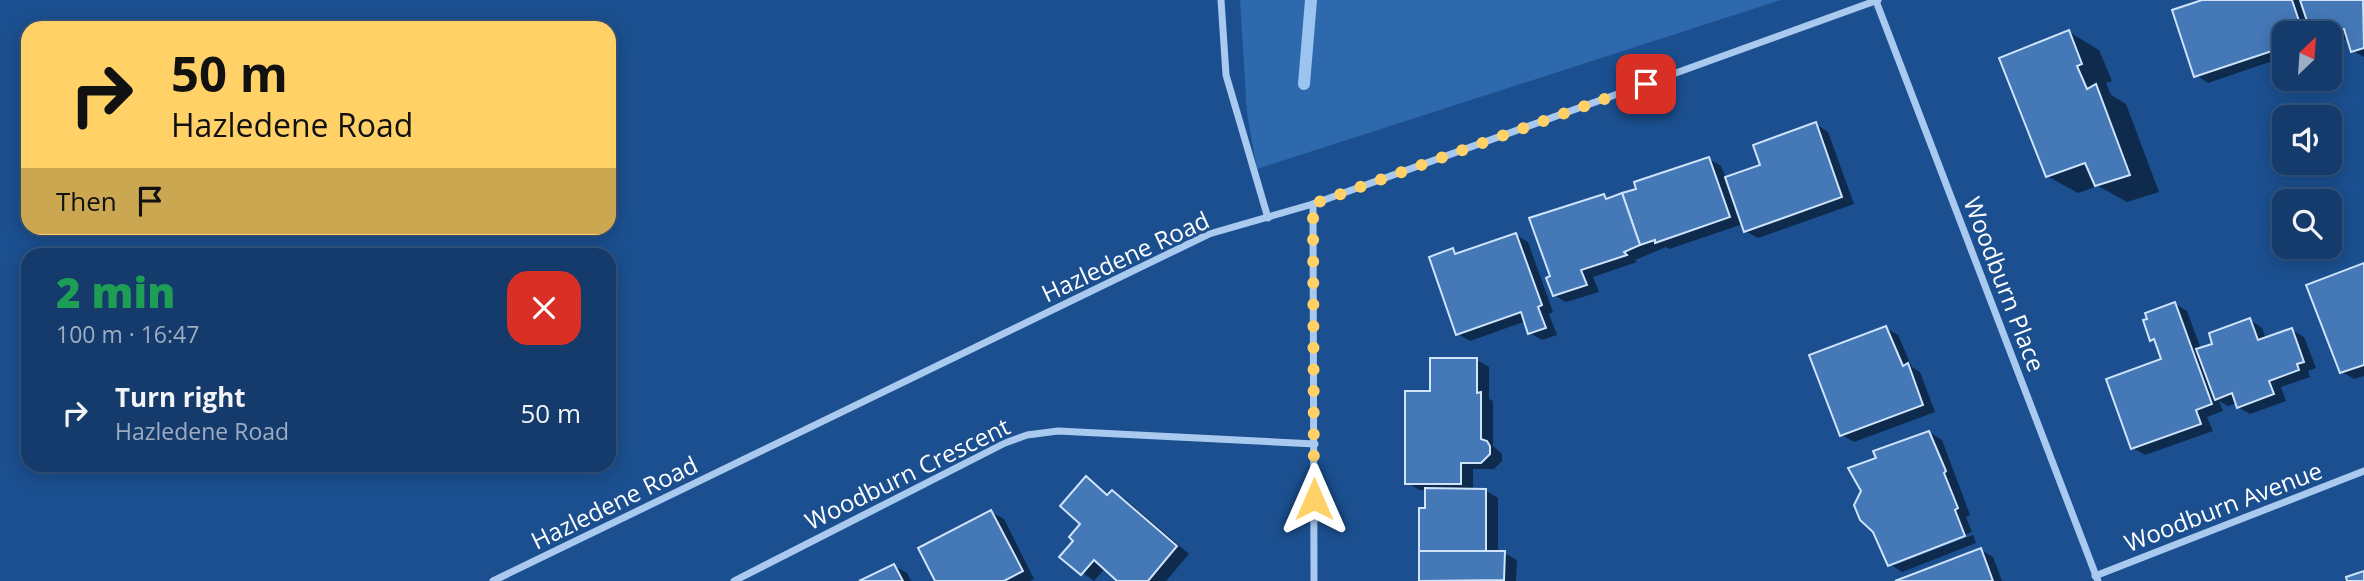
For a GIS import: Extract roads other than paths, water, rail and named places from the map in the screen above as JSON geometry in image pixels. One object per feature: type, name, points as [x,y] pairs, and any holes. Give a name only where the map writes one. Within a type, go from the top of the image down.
[{"type":"street","points":[[1221,0],[1226,75],[1268,218]]},
{"type":"street","name":"Hazledene Road","points":[[493,581],[1209,234],[1313,204],[1877,0]]},
{"type":"street","name":"Woodburn Place","points":[[1877,0],[2097,579]]},
{"type":"street","points":[[1313,204],[1314,581]]},
{"type":"street","name":"Woodburn Crescent","points":[[734,581],[1005,443],[1027,435],[1058,431],[1315,444]]},
{"type":"street","name":"Woodburn Avenue","points":[[2097,579],[2364,471]]},
{"type":"waterway","points":[[1304,84],[1311,0]]}]
